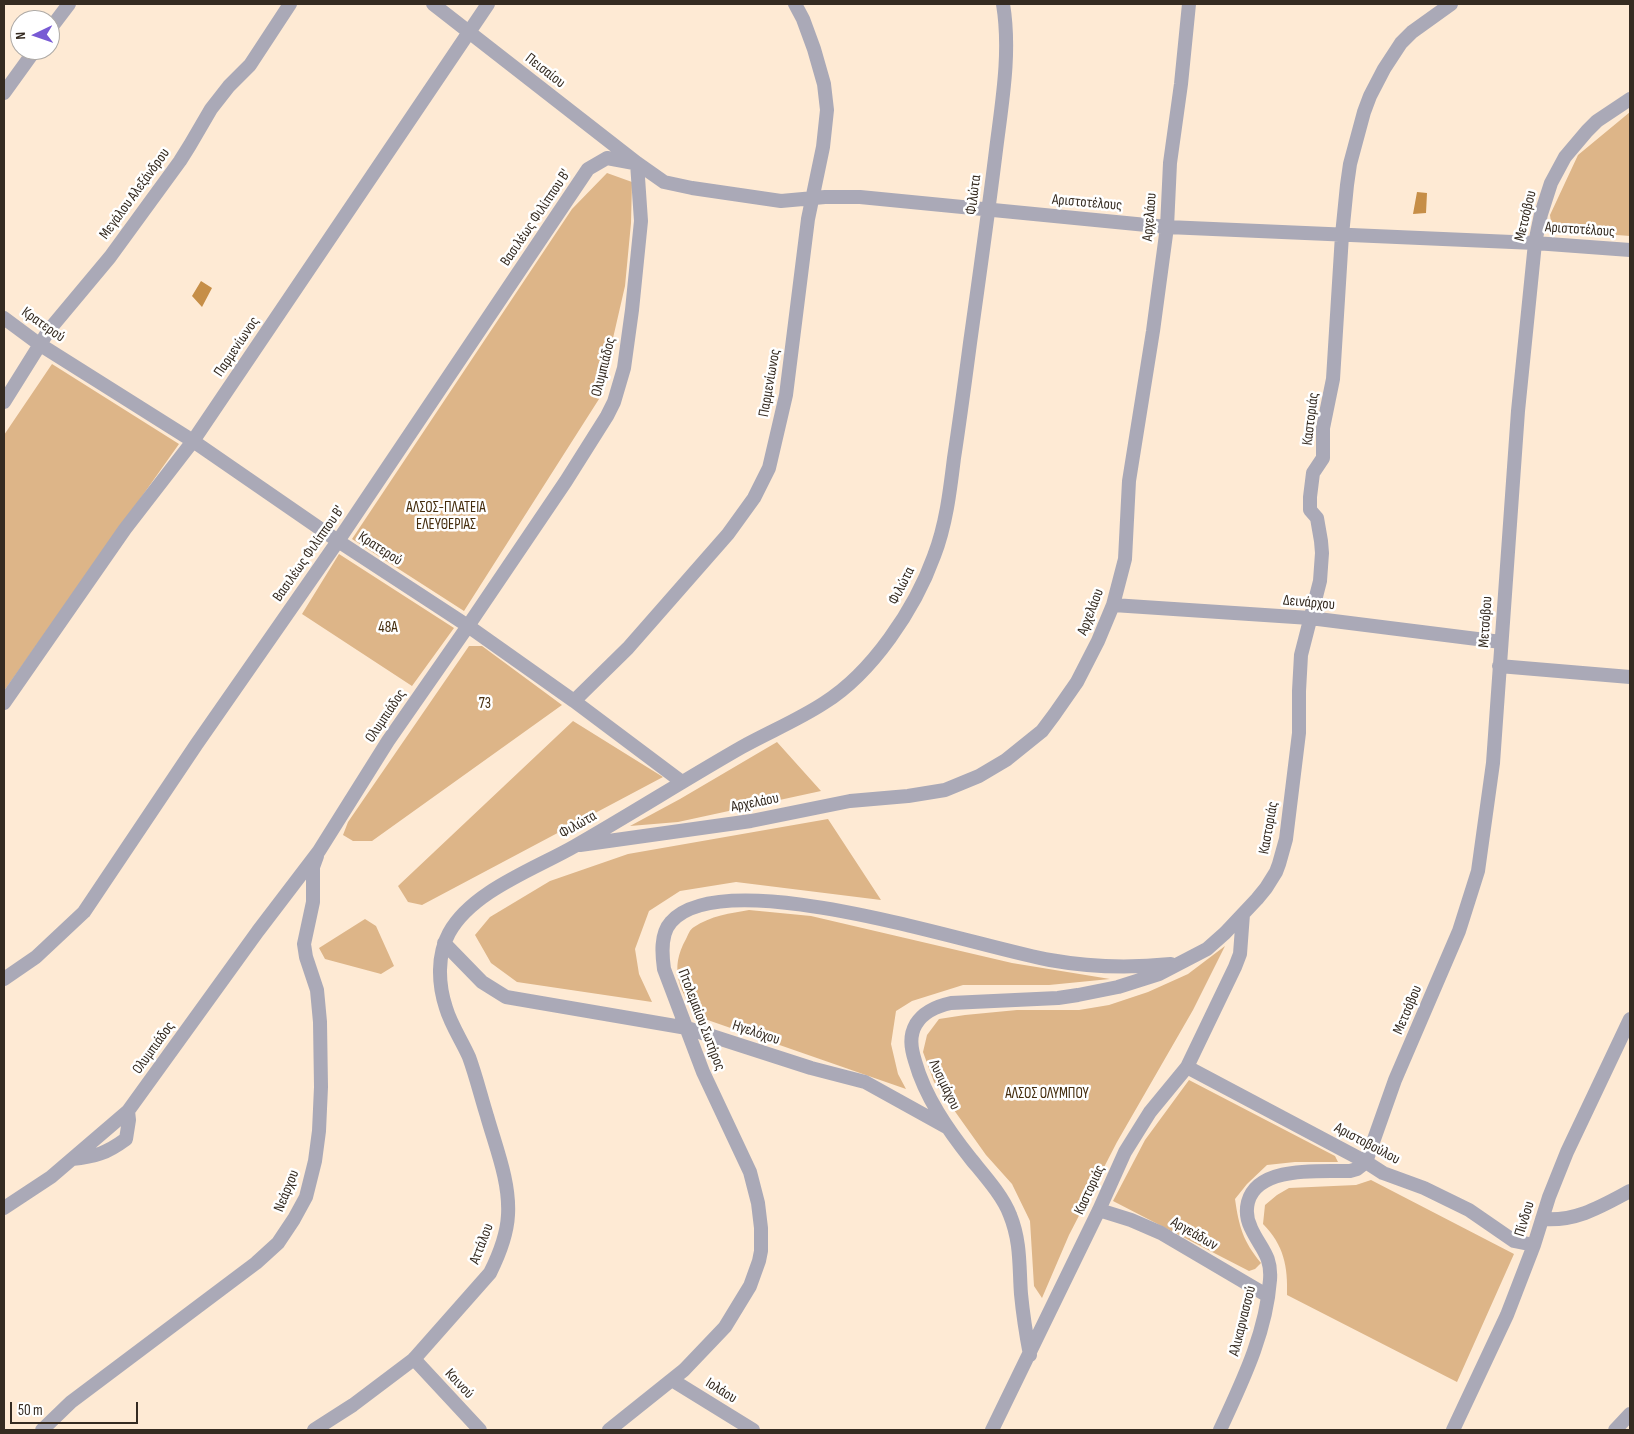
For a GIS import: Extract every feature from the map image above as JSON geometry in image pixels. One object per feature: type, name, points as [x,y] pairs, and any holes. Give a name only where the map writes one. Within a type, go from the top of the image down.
[{"type":"street","points":[[60,16],[69,4]]},
{"type":"street","name":"Μεγάλου Αλεξάνδρου","points":[[4,402],[49,330],[110,257],[180,161],[211,109],[229,86],[250,65],[290,4]]},
{"type":"street","name":"Πεισαίου","points":[[433,4],[637,164]]},
{"type":"street","name":"Παρμενίωνος","points":[[4,703],[125,529],[193,441],[488,4]]},
{"type":"street","name":"Παρμενίωνος","points":[[574,701],[628,648],[728,534],[764,482],[769,468],[786,395],[803,252],[826,125],[827,100],[807,29],[795,4]]},
{"type":"street","name":"Φιλώτα","points":[[444,943],[458,918],[481,898],[682,782],[824,703],[840,692],[877,654],[904,618],[934,558],[948,506],[989,210],[1005,77],[1006,22],[1003,4]]},
{"type":"street","name":"Αρχελάου","points":[[574,846],[751,821],[850,801],[945,790],[964,784],[1006,760],[1042,731],[1066,700],[1082,674],[1113,605],[1125,559],[1129,481],[1153,331],[1167,227],[1170,163],[1181,84],[1189,4]]},
{"type":"street","name":"Καστοριάς","points":[[1180,964],[1207,949],[1234,925],[1266,888],[1279,864],[1286,839],[1299,733],[1300,664],[1320,581],[1322,553],[1317,518],[1310,510],[1311,484],[1313,473],[1323,458],[1323,428],[1333,379],[1342,235],[1350,164],[1364,112],[1375,84],[1392,56],[1421,24],[1452,4]]},
{"type":"street","points":[[4,92],[28,60]]},
{"type":"street","name":"Μετσόβου","points":[[1366,1162],[1395,1080],[1459,931],[1476,878],[1493,763],[1518,411],[1535,243],[1545,200],[1564,157],[1598,121],[1630,98]]},
{"type":"street","name":"Βασιλέως Φιλίππου Β'","points":[[4,979],[36,957],[84,912],[338,541],[588,169],[607,158],[637,164]]},
{"type":"street","name":"Αριστοτέλους","points":[[637,164],[664,182],[781,201],[844,196],[1167,227],[1535,243],[1630,250]]},
{"type":"street","name":"Ολυμπιάδος","points":[[4,1208],[51,1177],[128,1111],[258,931],[319,851],[388,741],[566,481],[607,416],[614,402],[624,368],[628,343],[641,221],[637,164]]},
{"type":"street","name":"Κρατερού","points":[[4,318],[39,344],[193,441],[338,541],[468,626],[574,701],[682,782]]},
{"type":"street","name":"Δεινάρχου","points":[[1113,605],[1310,618],[1501,642]]},
{"type":"street","points":[[1499,666],[1630,677]]},
{"type":"street","name":"Νεάρχου","points":[[42,1430],[71,1402],[256,1263],[278,1242],[301,1208],[312,1173],[319,1131],[321,1043],[318,999],[304,944],[313,902],[313,867],[319,851]]},
{"type":"street","name":"Πτολεμαίου Σωτήρος","points":[[609,1430],[672,1380],[726,1327],[750,1286],[761,1251],[760,1214],[750,1172],[703,1072],[664,969],[662,952],[665,935],[668,926],[678,915],[697,906],[719,901],[756,900],[794,903],[1050,960],[1132,966],[1180,964]]},
{"type":"street","name":"Καστοριάς","points":[[992,1430],[1099,1210],[1125,1152],[1163,1095],[1187,1066],[1240,954],[1244,914]]},
{"type":"street","name":"Ηγελόχου","points":[[444,943],[482,982],[506,997],[686,1028],[811,1068],[865,1082],[948,1128]]},
{"type":"street","name":"Αττάλου","points":[[314,1430],[359,1401],[414,1359],[490,1273],[505,1235],[508,1218],[508,1200],[504,1178],[473,1068],[445,1007],[442,994],[440,966],[444,943]]},
{"type":"street","name":"Λυσιμάχου","points":[[1030,1354],[1023,1318],[1019,1252],[1010,1214],[933,1104],[922,1083],[912,1051],[911,1039],[913,1029],[928,1012],[940,1005],[1058,998],[1100,992],[1144,980],[1180,964]]},
{"type":"street","name":"Πίνδου","points":[[1454,1430],[1500,1332],[1534,1244],[1548,1197],[1566,1152],[1630,1019]]},
{"type":"street","name":"Αριστοβούλου","points":[[1187,1066],[1366,1162],[1383,1173],[1424,1188],[1469,1210],[1514,1241],[1534,1244]]},
{"type":"street","points":[[72,1159],[93,1157],[115,1147],[126,1139],[129,1120],[128,1111]]},
{"type":"street","name":"Αλικαρνασσού","points":[[1220,1430],[1256,1346],[1268,1296],[1270,1278],[1268,1261],[1264,1249],[1251,1230],[1248,1218],[1249,1200],[1254,1190],[1265,1181],[1279,1176],[1305,1172],[1350,1171],[1357,1169],[1366,1162]]},
{"type":"street","points":[[1542,1219],[1566,1219],[1581,1215],[1595,1210],[1630,1191]]},
{"type":"street","name":"Αργεάδων","points":[[1099,1210],[1131,1220],[1161,1233],[1268,1296]]},
{"type":"street","name":"Κοινού","points":[[414,1359],[480,1430]]},
{"type":"street","name":"Ιολάου","points":[[672,1380],[753,1430]]},
{"type":"street","points":[[1615,1430],[1630,1414]]},
{"type":"green space","points":[[1630,112],[1630,236],[1552,230],[1550,215],[1578,155]]},
{"type":"green space","name":"ΑΛΣΟΣ-ΠΛΑΤΕΙΑ ΕΛΕΥΘΕΡΙΑΣ","points":[[607,173],[632,182],[631,223],[625,286],[599,399],[464,611],[352,539],[572,209]]},
{"type":"green space","points":[[52,364],[179,444],[4,691],[4,435]]},
{"type":"green space","name":"48Α","points":[[339,554],[454,628],[412,686],[302,614]]},
{"type":"green space","name":"73","points":[[469,646],[482,646],[562,705],[372,841],[353,841],[343,835],[348,822]]},
{"type":"green space","points":[[573,721],[663,777],[422,905],[408,902],[398,886]]},
{"type":"green space","points":[[777,742],[821,791],[678,822],[630,826],[680,799]]},
{"type":"green space","points":[[828,819],[881,900],[736,882],[680,891],[649,911],[635,949],[639,974],[652,1002],[517,982],[491,963],[475,935],[490,917],[550,881],[628,854]]},
{"type":"green space","points":[[749,910],[811,916],[1012,963],[1110,979],[1049,985],[963,985],[912,1001],[896,1011],[891,1044],[898,1074],[906,1089],[699,1017],[686,998],[679,980],[677,970],[681,950],[690,931],[700,923],[721,915]]},
{"type":"green space","points":[[365,919],[376,926],[394,966],[381,974],[325,959],[319,948]]},
{"type":"green space","name":"ΑΛΣΟΣ ΟΛΥΜΠΟΥ","points":[[1225,946],[1193,1010],[1117,1142],[1069,1235],[1042,1298],[1034,1286],[1030,1221],[1012,1184],[986,1155],[934,1082],[923,1052],[927,1035],[939,1019],[1017,1010],[1079,1010],[1109,1005],[1148,992],[1188,974]]},
{"type":"green space","points":[[1189,1080],[1335,1156],[1338,1162],[1295,1162],[1267,1165],[1247,1184],[1235,1199],[1243,1233],[1250,1248],[1261,1263],[1255,1269],[1249,1271],[1113,1201],[1145,1140]]},
{"type":"green space","points":[[1371,1180],[1514,1254],[1457,1382],[1287,1295],[1287,1275],[1280,1248],[1263,1224],[1265,1205],[1289,1188],[1356,1185]]},
{"type":"shaded area","points":[[1417,192],[1427,193],[1426,213],[1413,214]]},
{"type":"shaded area","points":[[201,281],[212,288],[202,307],[192,296]]}]
